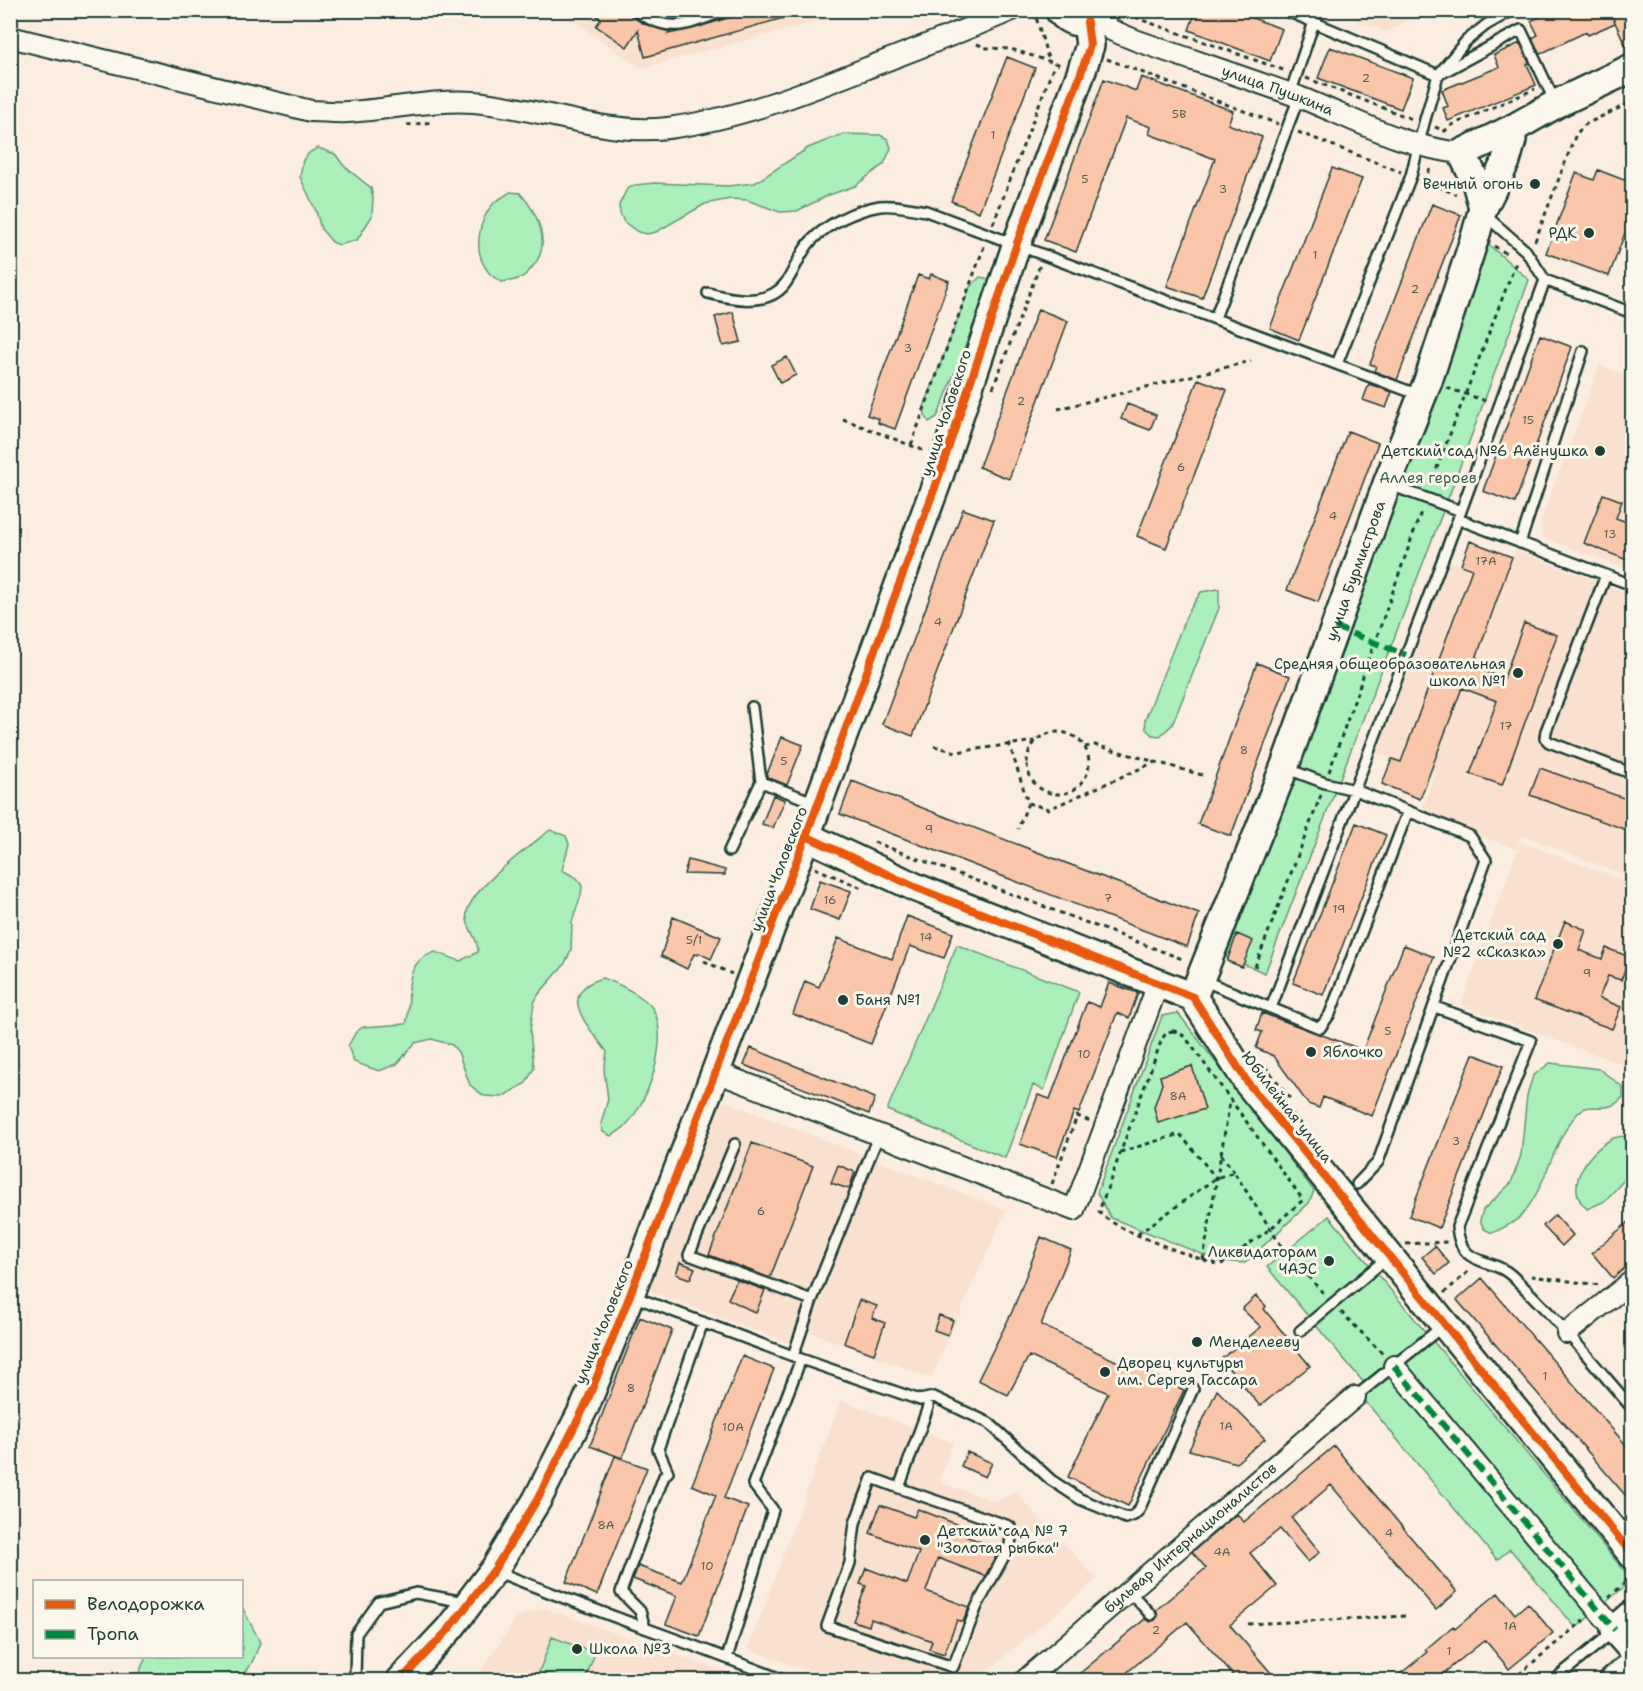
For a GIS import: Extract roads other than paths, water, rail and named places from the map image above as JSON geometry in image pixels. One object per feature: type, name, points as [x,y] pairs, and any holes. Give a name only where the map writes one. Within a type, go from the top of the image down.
[{"type":"street","points":[[10,37],[311,111],[346,112],[473,102],[610,127],[636,129],[666,128],[711,121],[787,100],[998,13]]},
{"type":"street","points":[[1043,16],[1064,16],[1075,22],[1096,17]]},
{"type":"street","name":"улица Чоловского","points":[[401,1680],[450,1628],[494,1570],[537,1500],[586,1404],[818,804],[945,458],[1078,60],[1090,45],[1096,17]]},
{"type":"street","name":"улица Пушкина","points":[[1096,17],[1111,30],[1294,96],[1419,145],[1441,151],[1462,153]]},
{"type":"street","points":[[1476,205],[1476,182],[1462,153],[1632,68]]},
{"type":"street","name":"улица Бурмистрова","points":[[1199,981],[1284,768],[1387,484],[1430,391],[1476,205],[1506,161],[1512,140],[1512,129]]},
{"type":"street","points":[[806,836],[917,888],[1158,984],[1199,981]]},
{"type":"street","name":"Юбилейная улица","points":[[1199,981],[1248,1083],[1394,1251],[1445,1324],[1632,1554]]},
{"type":"street","points":[[716,1072],[1074,1210],[1158,984]]},
{"type":"street","points":[[1567,1333],[1628,1285]]},
{"type":"street","points":[[1394,1366],[1597,1608],[1627,1632]]},
{"type":"street","name":"бульвар Интернационалистов","points":[[1025,1680],[1355,1398]]},
{"type":"street","points":[[1614,1680],[1632,1665]]},
{"type":"lane","points":[[634,10],[651,22],[668,26],[684,26],[727,10]]},
{"type":"lane","points":[[1285,10],[1438,75]]},
{"type":"lane","points":[[1337,364],[1411,176],[1438,75],[1466,41],[1486,25],[1513,10]]},
{"type":"lane","points":[[1215,318],[1288,128],[1314,22]]},
{"type":"lane","points":[[1438,75],[1521,30],[1556,104]]},
{"type":"lane","points":[[1476,205],[1526,251],[1545,280],[1632,313]]},
{"type":"lane","points":[[708,293],[737,300],[766,297],[784,286],[810,242],[829,226],[854,213],[881,206],[926,211],[1337,364],[1430,391]]},
{"type":"lane","points":[[1271,1008],[1459,515],[1545,280]]},
{"type":"lane","points":[[1520,543],[1583,351]]},
{"type":"lane","points":[[1387,484],[1520,543],[1632,585]]},
{"type":"lane","points":[[1606,575],[1545,731],[1545,738],[1549,742],[1628,772]]},
{"type":"lane","points":[[729,851],[761,782],[752,707]]},
{"type":"lane","points":[[1284,768],[1325,783],[1355,790],[1470,836],[1486,860],[1378,1162],[1357,1184]]},
{"type":"lane","points":[[761,782],[818,804]]},
{"type":"lane","points":[[1199,981],[1320,1028],[1330,1014],[1408,811]]},
{"type":"lane","points":[[1435,1007],[1531,1041],[1457,1227],[1458,1241],[1467,1253],[1509,1273],[1567,1333],[1632,1408]]},
{"type":"lane","points":[[727,1658],[773,1510],[753,1484],[797,1357],[812,1300],[879,1134]]},
{"type":"lane","points":[[735,1144],[689,1255],[812,1300]]},
{"type":"lane","points":[[1300,1331],[1394,1251]]},
{"type":"lane","points":[[630,1295],[911,1397],[920,1400],[934,1397],[989,1423],[1052,1480],[1080,1500],[1126,1518],[1139,1510],[1193,1389]]},
{"type":"lane","points":[[645,1628],[640,1611],[621,1592],[664,1476],[668,1472],[658,1449],[703,1322]]},
{"type":"lane","points":[[1355,1398],[1445,1324]]},
{"type":"lane","points":[[899,1488],[928,1407],[928,1399]]},
{"type":"lane","points":[[872,1478],[899,1488],[1009,1526],[1012,1530],[1010,1545],[976,1606],[953,1667],[826,1626],[850,1563],[855,1523],[872,1478]]},
{"type":"lane","points":[[494,1570],[783,1680]]},
{"type":"lane","points":[[1130,1592],[1150,1614]]},
{"type":"lane","points":[[355,1680],[356,1635],[379,1602],[416,1593],[469,1603]]},
{"type":"lane","points":[[1554,1680],[1627,1632]]},
{"type":"place","name":"Вечный огонь","points":[[1535,184]]},
{"type":"place","name":"РДК","points":[[1589,233]]},
{"type":"place","name":"Детский сад №6 Алёнушка","points":[[1600,451]]},
{"type":"place","name":"Средняя общеобразовательная школа №1","points":[[1518,673]]},
{"type":"place","name":"Детский сад №2 «Сказка»","points":[[1558,944]]},
{"type":"place","name":"Баня №1","points":[[843,1000]]},
{"type":"place","name":"Яблочко","points":[[1311,1052]]},
{"type":"place","name":"Ликвидаторам ЧАЭС","points":[[1329,1261]]},
{"type":"place","name":"Менделееву","points":[[1197,1342]]},
{"type":"place","name":"Дворец культуры им. Сергея Гассара","points":[[1105,1372]]},
{"type":"place","name":"Детский сад № 7 \"Золотая рыбка\"","points":[[925,1540]]},
{"type":"place","name":"Школа №3","points":[[577,1649]]},
{"type":"park label","name":"Аллея героев","points":[[1428,478]]}]
